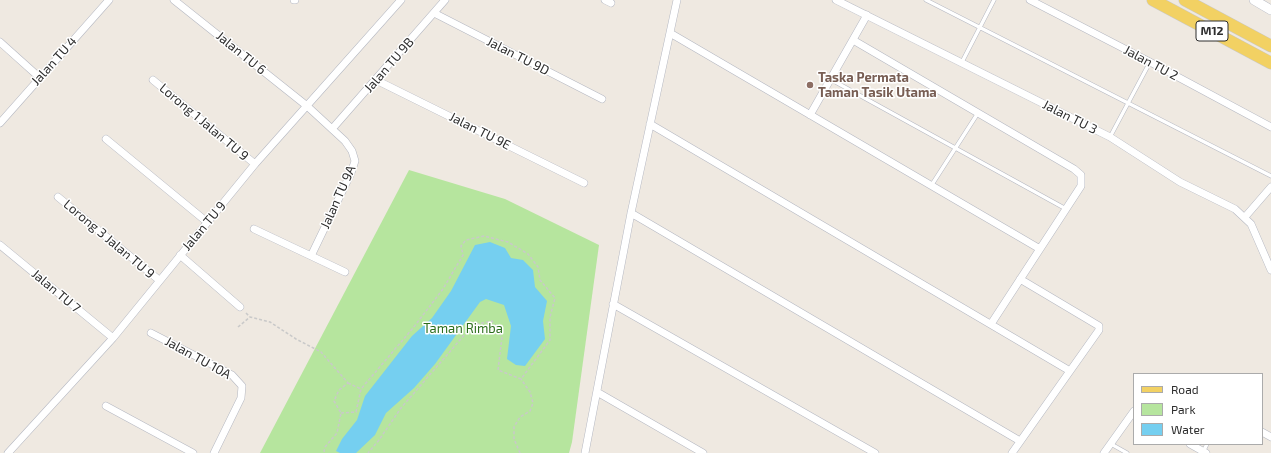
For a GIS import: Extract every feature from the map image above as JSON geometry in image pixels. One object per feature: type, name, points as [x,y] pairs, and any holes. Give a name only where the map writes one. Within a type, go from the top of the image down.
[{"type":"main road","name":"M12","points":[[1153,0],[1271,63]]},
{"type":"main road","name":"M12","points":[[1185,0],[1271,46]]},
{"type":"street","name":"Jalan TU 4","points":[[0,123],[109,0]]},
{"type":"street","name":"Jalan TU 6","points":[[174,0],[307,106]]},
{"type":"street","name":"Jalan TU 9","points":[[8,453],[113,338],[255,164],[401,0]]},
{"type":"street","name":"Jalan TU 9B","points":[[332,129],[445,0]]},
{"type":"street","points":[[585,453],[631,213],[678,0]]},
{"type":"street","name":"Jalan TU 3","points":[[836,0],[1110,137],[1180,182],[1235,209],[1246,217],[1256,233],[1271,270]]},
{"type":"street","name":"Jalan TU 2","points":[[1030,0],[1271,127]]},
{"type":"street","points":[[1254,0],[1271,10]]},
{"type":"street","name":"Jalan TU 9D","points":[[434,13],[602,99]]},
{"type":"street","points":[[810,115],[867,15]]},
{"type":"street","points":[[670,34],[1040,249]]},
{"type":"street","points":[[853,40],[1074,168],[1081,175],[1081,186],[991,324]]},
{"type":"street","points":[[0,42],[39,78]]},
{"type":"street","name":"Lorong 1 Jalan TU 9","points":[[153,80],[255,164]]},
{"type":"street","name":"Jalan TU 9E","points":[[376,80],[584,183]]},
{"type":"street","name":"Jalan TU 9A","points":[[307,106],[345,141],[352,151],[355,161],[351,173],[311,256]]},
{"type":"street","points":[[650,124],[1070,371]]},
{"type":"street","points":[[106,139],[207,222]]},
{"type":"street","points":[[1246,217],[1271,187]]},
{"type":"street","name":"Lorong 3 Jalan TU 9","points":[[58,197],[159,280]]},
{"type":"street","points":[[631,213],[1020,441]]},
{"type":"street","points":[[254,229],[345,272]]},
{"type":"street","name":"Jalan TU 7","points":[[0,245],[113,338]]},
{"type":"street","points":[[180,255],[240,307]]},
{"type":"street","points":[[1012,453],[1099,330],[1099,326],[1020,279]]},
{"type":"street","points":[[613,304],[875,453]]},
{"type":"street","name":"Jalan TU 10A","points":[[151,333],[222,370],[235,378],[242,386],[241,398],[214,453]]},
{"type":"street","points":[[597,392],[703,453]]},
{"type":"street","points":[[106,406],[193,453]]},
{"type":"street","points":[[1104,453],[1133,413]]},
{"type":"street","points":[[1192,445],[1204,452]]},
{"type":"lane","points":[[926,0],[1271,176]]},
{"type":"lane","points":[[962,62],[994,0]]},
{"type":"lane","points":[[1110,137],[1150,62]]},
{"type":"lane","points":[[830,79],[1066,209]]},
{"type":"lane","points":[[931,186],[978,112]]},
{"type":"lane","points":[[1111,444],[1127,453]]},
{"type":"path","points":[[341,413],[356,412],[361,389],[413,328],[443,288],[463,254],[461,246],[466,240],[484,236],[508,242],[528,254],[538,267],[540,280],[555,298],[550,317],[550,340],[521,379]]},
{"type":"path","points":[[240,307],[250,317],[270,322],[296,339],[321,352],[348,383],[361,389]]},
{"type":"path","points":[[238,327],[250,317]]},
{"type":"path","points":[[368,453],[401,408],[472,325],[492,321],[502,337],[498,370],[521,379],[530,392],[533,403],[530,411],[520,417],[514,427],[514,439],[520,453]]},
{"type":"path","points":[[326,453],[324,451],[325,447],[337,433],[341,413],[334,401],[339,390],[348,383]]},
{"type":"green space","name":"Taman Rimba","points":[[409,170],[505,199],[599,245],[572,442],[569,453],[260,453]]},
{"type":"water","points":[[490,242],[505,248],[511,258],[523,260],[533,270],[535,287],[547,301],[543,321],[545,339],[525,366],[516,365],[507,359],[511,326],[504,305],[486,299],[480,302],[435,364],[414,388],[386,413],[375,435],[356,453],[340,453],[336,451],[342,439],[357,420],[365,396],[412,336],[432,318],[451,291],[475,245]]},
{"type":"place","name":"Taska Permata Taman Tasik Utama","points":[[810,85]]}]
